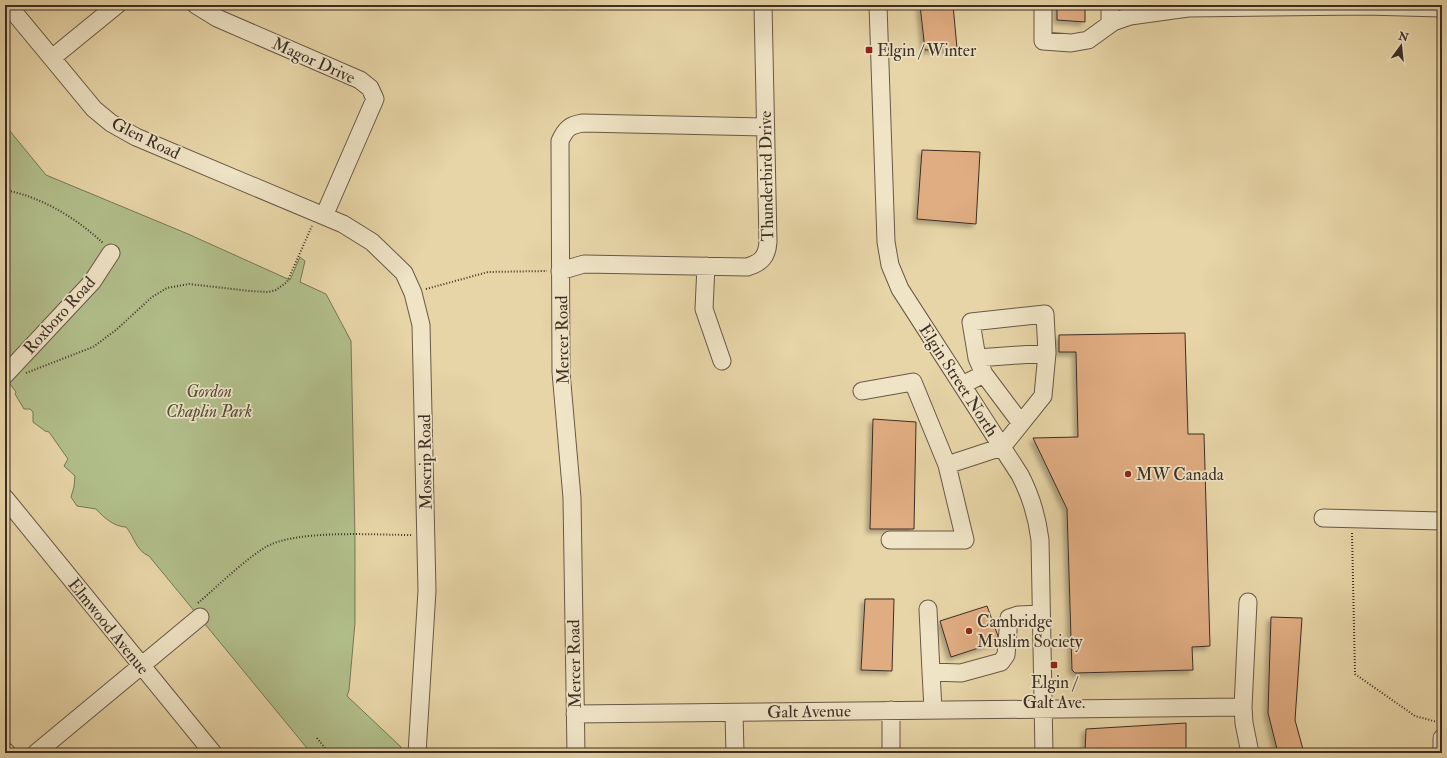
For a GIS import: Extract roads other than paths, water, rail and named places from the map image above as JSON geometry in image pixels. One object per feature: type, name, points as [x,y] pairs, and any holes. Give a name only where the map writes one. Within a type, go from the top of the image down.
[{"type":"street","name":"Glen Road","points":[[8,5],[94,109],[111,123],[136,136],[324,216]]},
{"type":"street","points":[[52,58],[117,5]]},
{"type":"street","name":"Magor Drive","points":[[196,5],[217,18],[360,80],[370,88],[375,99],[324,216]]},
{"type":"street","name":"Thunderbird Drive","points":[[554,271],[584,264],[747,267],[757,264],[765,257],[768,242],[763,5]]},
{"type":"street","name":"Elgin Street North","points":[[878,5],[883,204],[886,242],[890,264],[900,289],[1020,475],[1030,495],[1038,522],[1042,614],[1044,753]]},
{"type":"street","points":[[1043,5],[1043,41],[1071,43],[1088,40],[1110,24],[1130,16],[1188,7],[1365,6],[1442,8]]},
{"type":"street","points":[[1110,5],[1110,24]]},
{"type":"street","name":"Mercer Road","points":[[576,753],[572,498],[554,271],[560,141],[564,132],[571,125],[583,123],[765,127]]},
{"type":"street","name":"Moscrip Road","points":[[324,216],[345,225],[372,242],[404,273],[413,293],[420,325],[422,343],[427,610],[416,753]]},
{"type":"street","name":"Roxboro Road","points":[[13,375],[92,282],[111,253]]},
{"type":"street","points":[[706,266],[704,308],[722,361]]},
{"type":"street","points":[[947,465],[1002,447],[1020,422],[1043,396],[1047,353],[1045,314],[971,322],[977,358],[984,374],[1020,422]]},
{"type":"street","points":[[977,358],[1047,353]]},
{"type":"street","points":[[962,385],[984,374]]},
{"type":"street","points":[[862,391],[913,382],[947,465],[965,540],[890,540]]},
{"type":"street","name":"Elmwood Avenue","points":[[5,498],[213,753]]},
{"type":"street","points":[[1323,518],[1442,521]]},
{"type":"street","points":[[1248,602],[1243,707],[1244,723],[1250,753]]},
{"type":"street","points":[[928,609],[933,709]]},
{"type":"street","points":[[36,753],[142,665],[198,611]]},
{"type":"street","points":[[931,672],[961,673],[1001,662],[1006,656],[1009,618],[1018,615],[1042,614]]},
{"type":"street","name":"Galt Avenue","points":[[575,714],[734,713],[933,709],[1243,707]]},
{"type":"street","points":[[891,710],[891,753]]},
{"type":"street","points":[[734,713],[735,753]]},
{"type":"street","points":[[1442,738],[1442,753]]},
{"type":"place","name":"Elgin / Winter","points":[[869,50]]},
{"type":"place","name":"MW Canada","points":[[1128,474]]},
{"type":"place","name":"Cambridge Muslim Society","points":[[969,631]]},
{"type":"place","name":"Elgin / Galt Ave.","points":[[1054,665]]},
{"type":"park label","name":"Gordon Chaplin Park","points":[[209,401]]}]
